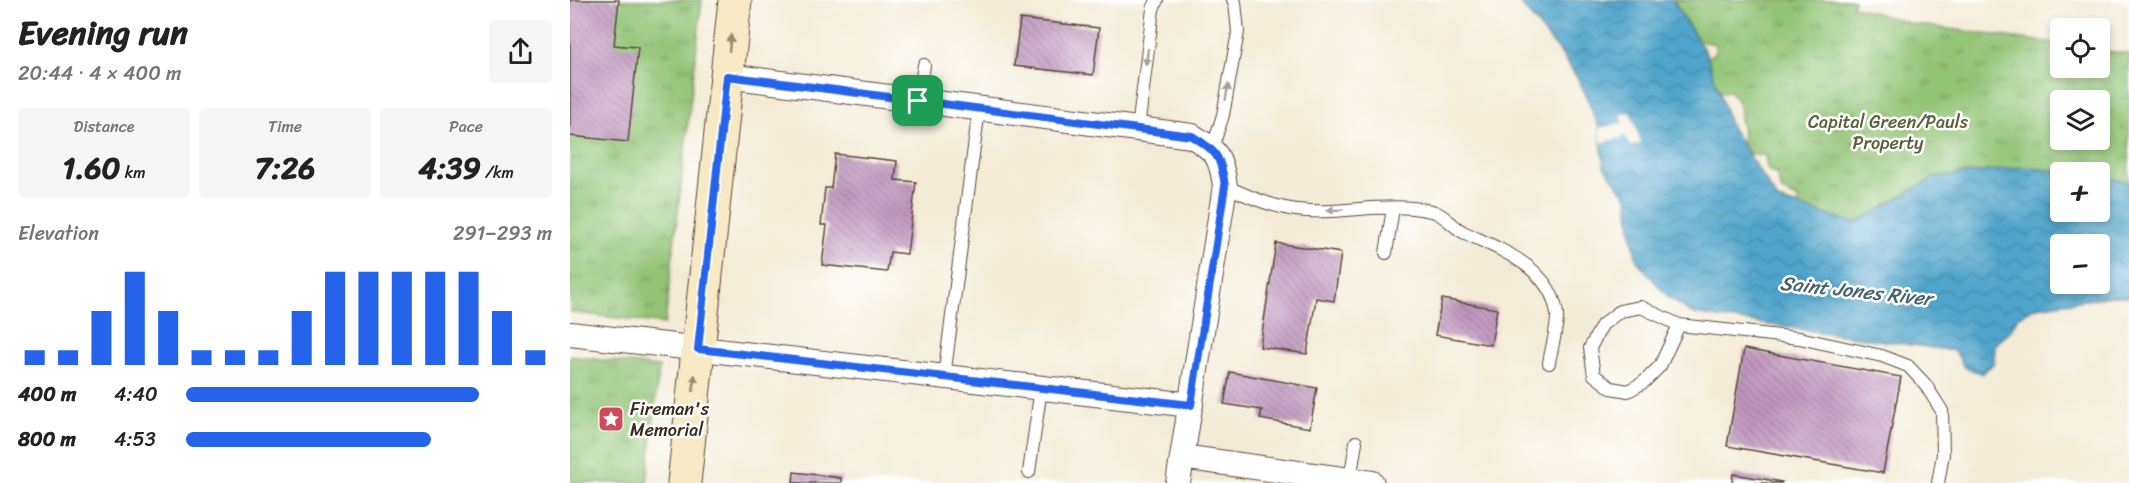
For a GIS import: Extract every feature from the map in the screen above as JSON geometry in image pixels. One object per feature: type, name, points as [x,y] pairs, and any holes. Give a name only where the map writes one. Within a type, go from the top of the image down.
[{"type":"street","points":[[684,483],[735,0]]},
{"type":"street","points":[[727,76],[1192,136],[1212,148],[1222,167],[1225,186],[1178,483]]},
{"type":"street","points":[[570,334],[1191,405]]},
{"type":"street","points":[[1182,458],[1366,482]]},
{"type":"lane","points":[[1138,129],[1152,9],[1157,0]]},
{"type":"lane","points":[[1212,148],[1223,115],[1238,32],[1233,0]]},
{"type":"lane","points":[[918,101],[924,65]]},
{"type":"lane","points":[[944,377],[979,109]]},
{"type":"lane","points":[[1225,186],[1269,204],[1291,210],[1414,208],[1436,212],[1460,230],[1507,252],[1528,266],[1549,288],[1557,315],[1549,363]]},
{"type":"lane","points":[[1386,253],[1393,208]]},
{"type":"lane","points":[[1679,325],[1660,366],[1644,382],[1628,391],[1611,388],[1594,375],[1590,348],[1602,325],[1620,311],[1641,307],[1679,325],[1799,338],[1882,356],[1908,366],[1926,384],[1942,411],[1943,454],[1938,483]]},
{"type":"lane","points":[[1029,472],[1041,388]]},
{"type":"lane","points":[[1356,442],[1366,482]]},
{"type":"green space","points":[[570,0],[702,0],[665,324],[570,312]]},
{"type":"green space","name":"Capital Green/Pauls Property","points":[[1674,0],[1854,0],[1852,6],[1913,24],[2050,43],[2050,78],[2110,78],[2110,51],[2129,54],[2129,216],[2110,213],[2110,162],[2050,162],[2050,183],[2002,231],[1793,222],[1799,199],[1781,190],[1777,175],[1767,169],[1765,155],[1751,155],[1742,144],[1743,130],[1739,103],[1730,91],[1721,92],[1717,84],[1702,82],[1701,62],[1715,52],[1715,44],[1675,36],[1684,20]]},
{"type":"green space","points":[[570,356],[659,367],[647,483],[570,483]]},
{"type":"water","name":"Saint Jones River","points":[[1517,0],[1673,0],[1706,53],[1731,127],[1778,200],[1855,223],[1935,177],[2022,167],[2050,170],[2050,222],[2110,222],[2110,178],[2129,182],[2129,297],[2113,296],[2036,307],[2018,317],[2011,330],[1995,345],[1994,363],[1982,374],[1964,367],[1955,351],[1692,314],[1667,296],[1637,261],[1631,232],[1628,198],[1604,167],[1599,128],[1580,82],[1560,52]]},
{"type":"pier","points":[[1630,112],[1641,143],[1630,146],[1626,136],[1601,143],[1599,128],[1623,123],[1621,115]]},
{"type":"building","points":[[570,0],[619,0],[614,45],[638,47],[628,142],[570,136]]},
{"type":"building","points":[[1020,19],[1099,28],[1093,75],[1014,66]]},
{"type":"building","points":[[835,154],[897,161],[895,180],[916,182],[907,254],[890,252],[887,272],[822,265],[827,225],[821,225],[825,188],[831,188]]},
{"type":"building","points":[[1276,243],[1341,253],[1334,301],[1316,298],[1307,354],[1260,347]]},
{"type":"building","points":[[1442,299],[1497,309],[1491,345],[1435,335]]},
{"type":"building","points":[[1744,349],[1901,377],[1883,473],[1727,446]]},
{"type":"building","points":[[1230,372],[1317,388],[1310,428],[1260,419],[1262,410],[1224,404]]},
{"type":"building","points":[[794,472],[841,478],[841,483],[793,483]]},
{"type":"building","points":[[1733,474],[1782,482],[1732,483]]},
{"type":"place","name":"Fireman's Memorial","points":[[611,419]]},
{"type":"route","points":[[727,76],[918,101],[1192,136],[1212,148],[1222,167],[1225,186],[1191,405],[698,349],[727,76]]}]
